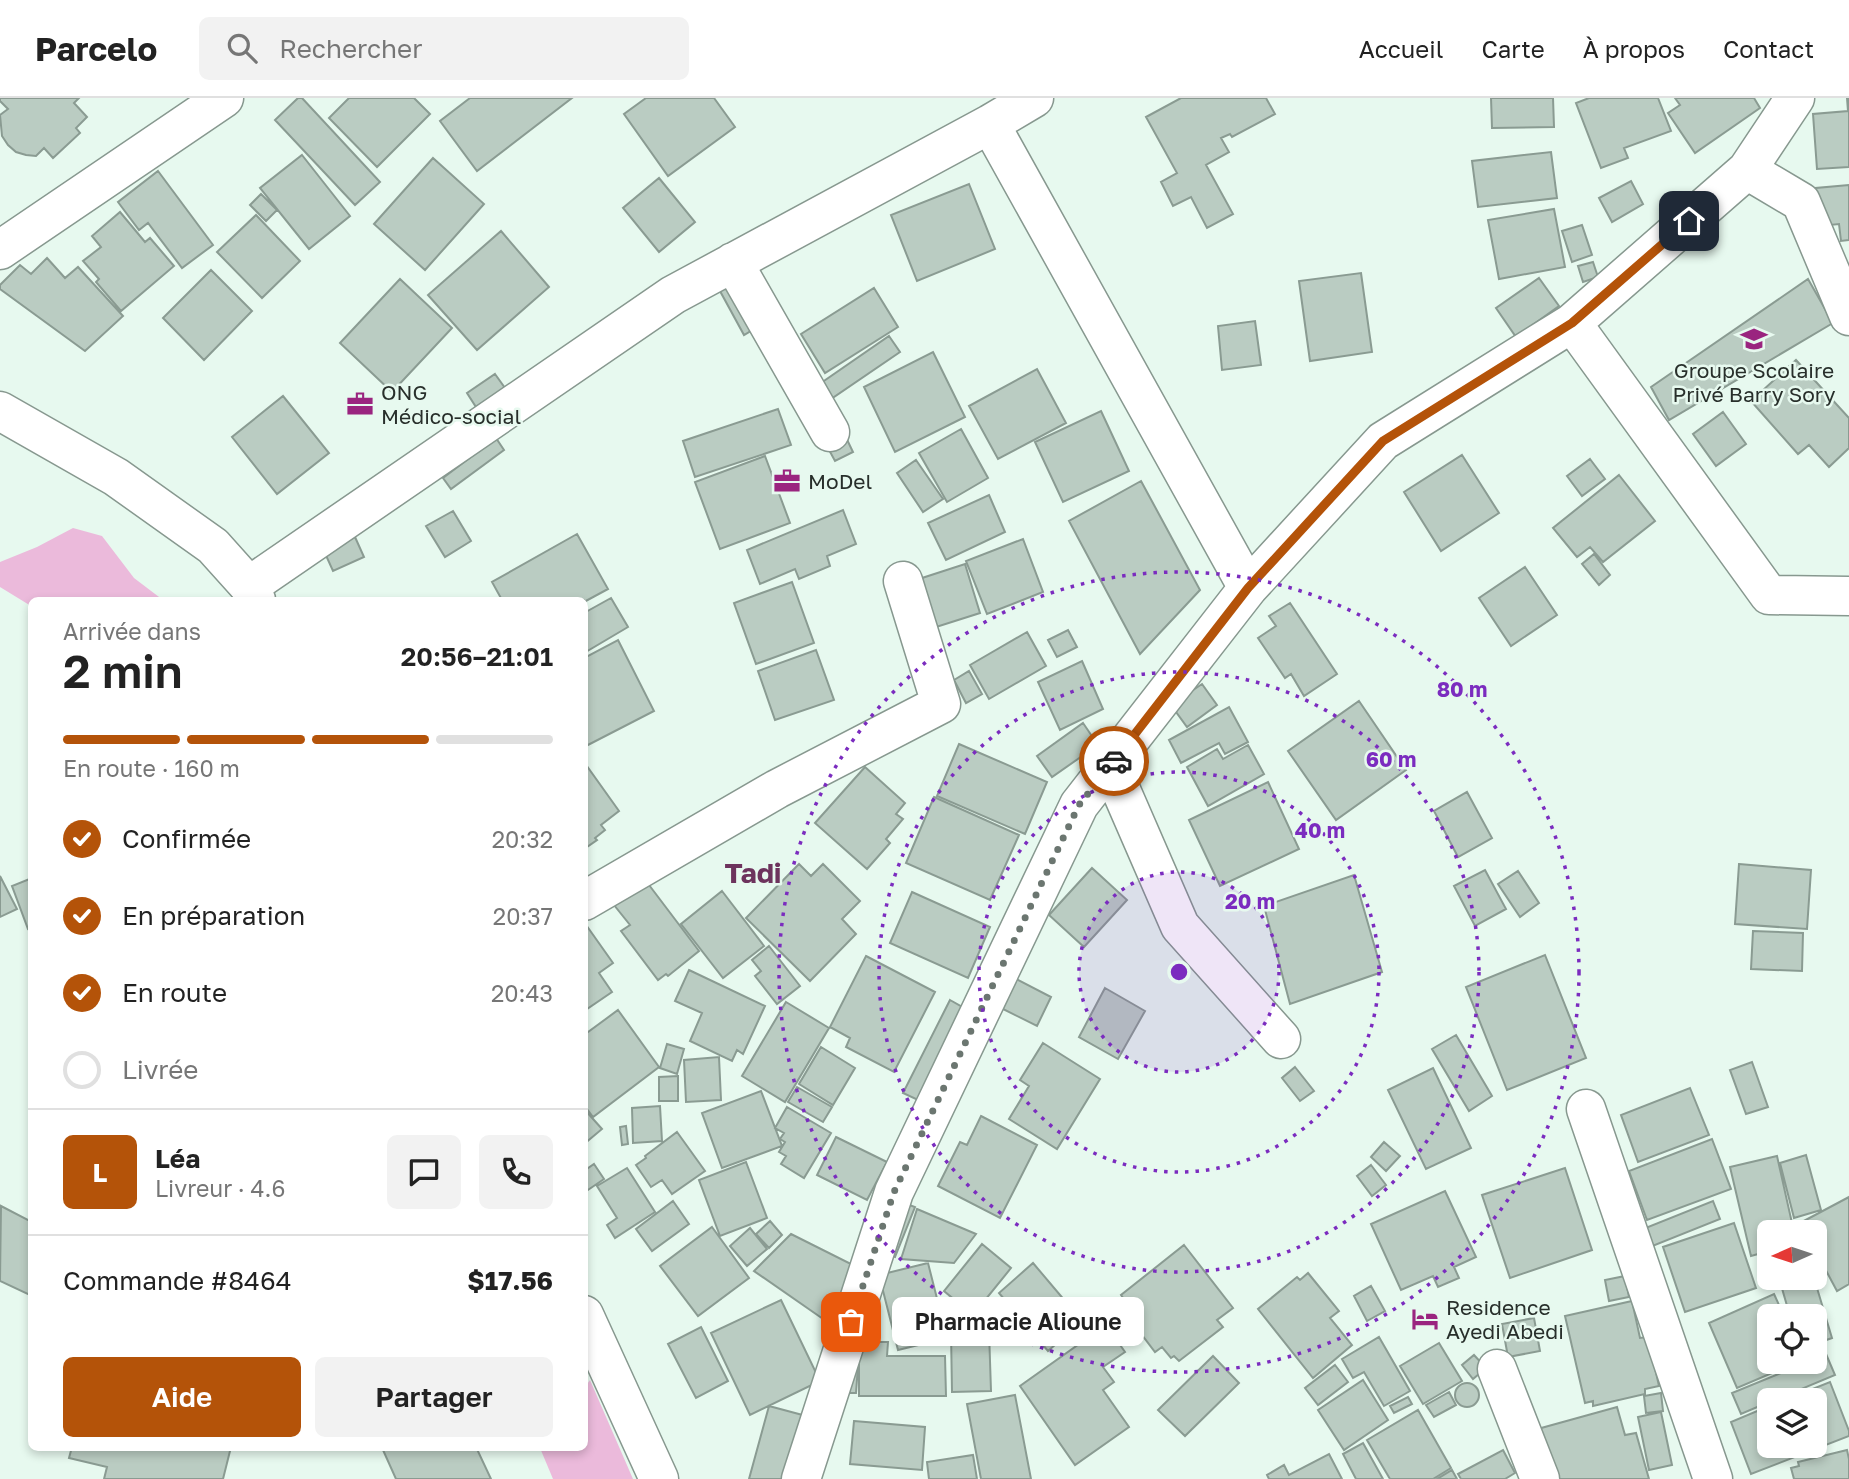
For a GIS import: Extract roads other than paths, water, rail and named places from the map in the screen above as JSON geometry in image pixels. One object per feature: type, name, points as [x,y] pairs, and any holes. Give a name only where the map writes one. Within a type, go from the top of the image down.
[{"type":"street","points":[[0,250],[224,98]]},
{"type":"street","points":[[0,411],[116,477],[213,546],[253,593],[673,295],[1034,98]]},
{"type":"street","points":[[801,1479],[894,1192],[1079,805],[1248,588],[1383,441],[1572,323],[1747,170],[1795,98]]},
{"type":"street","points":[[990,124],[1248,588]]},
{"type":"street","points":[[1747,170],[1801,202],[1849,316]]},
{"type":"street","points":[[733,262],[830,432]]},
{"type":"street","points":[[1572,323],[1769,595],[1849,596]]},
{"type":"street","points":[[588,899],[777,789],[941,704],[903,581]]},
{"type":"street","points":[[1110,765],[1180,926],[1281,1039]]},
{"type":"street","points":[[1586,1109],[1713,1479]]},
{"type":"street","points":[[588,1324],[659,1479]]},
{"type":"street","points":[[1497,1369],[1540,1479]]},
{"type":"place","name":"Groupe Scolaire Privé Barry Sory","points":[[1754,339]]},
{"type":"place","name":"ONG Médico-social","points":[[360,404]]},
{"type":"place","name":"MoDel","points":[[787,481]]},
{"type":"place","name":"Residence Ayedi Abedi","points":[[1425,1319]]},
{"type":"place","name":"Pharmacie Alioune","points":[[851,1322]]},
{"type":"district","name":"Tadi","points":[[753,872]]}]
